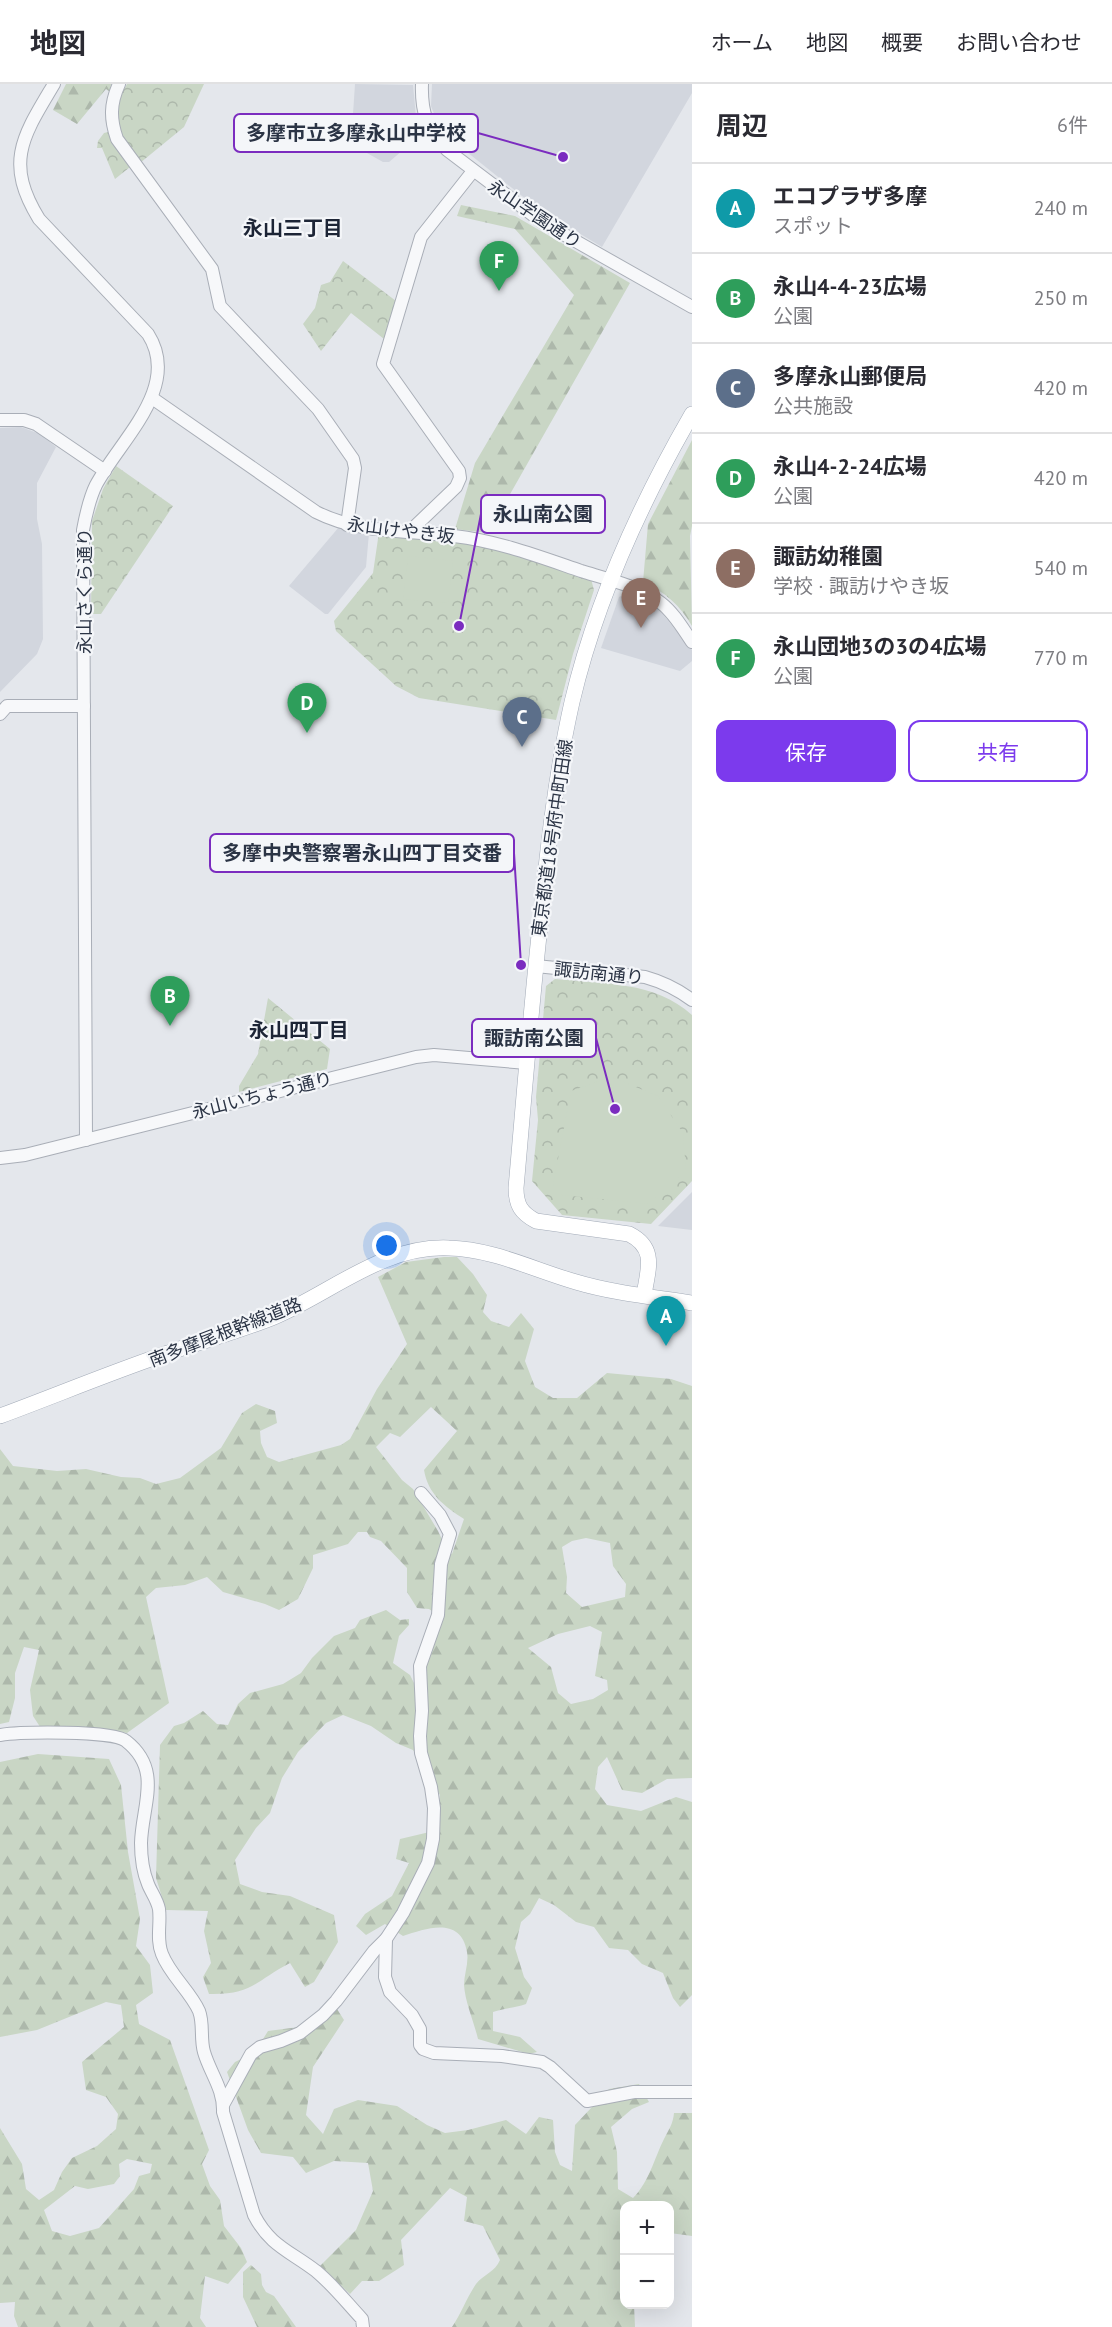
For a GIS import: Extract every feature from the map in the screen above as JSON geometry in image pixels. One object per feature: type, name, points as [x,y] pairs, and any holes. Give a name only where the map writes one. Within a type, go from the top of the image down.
[{"type":"main road","name":"東京都道18号府中町田線","points":[[644,1295],[649,1262],[648,1252],[638,1238],[628,1234],[536,1221],[525,1215],[519,1208],[516,1188],[536,966],[557,777],[573,701],[610,580],[649,492],[692,414]]},
{"type":"main road","name":"南多摩尾根幹線道路","points":[[0,1416],[160,1356],[256,1324],[325,1292],[374,1264],[394,1256],[420,1250],[444,1248],[476,1250],[582,1284],[692,1303]]},
{"type":"street","name":"永山さくら通り","points":[[54,84],[32,121],[24,140],[20,158],[27,197],[39,219],[140,323],[158,351],[160,369],[152,398],[105,471],[89,504],[83,530],[86,1140]]},
{"type":"street","points":[[119,84],[113,96],[111,118],[117,139],[212,269],[220,306],[318,409],[354,459],[355,468],[347,525]]},
{"type":"street","name":"永山学園通り","points":[[422,84],[422,110],[428,126],[438,142],[473,171],[542,222],[692,307]]},
{"type":"street","points":[[410,532],[456,487],[460,478],[459,471],[383,364],[420,237],[473,171]]},
{"type":"street","name":"永山けやき坂","points":[[152,398],[316,512],[347,525],[485,541],[610,580],[659,602],[667,608],[692,642]]},
{"type":"street","points":[[0,420],[24,420],[36,424],[105,471]]},
{"type":"street","points":[[0,714],[7,706],[84,706]]},
{"type":"street","name":"諏訪南通り","points":[[536,966],[645,977],[677,989],[692,1000]]},
{"type":"street","name":"永山いちょう通り","points":[[0,1158],[25,1155],[421,1056],[434,1055],[527,1063]]},
{"type":"street","points":[[223,2105],[251,2054],[260,2047],[300,2032],[323,2016],[374,1950],[386,1939],[403,1913],[428,1863],[434,1825],[431,1787],[421,1753],[420,1736],[423,1711],[420,1666],[438,1615],[441,1564],[450,1534],[440,1515],[421,1493]]},
{"type":"street","points":[[0,1734],[35,1732],[77,1735],[106,1734],[125,1740],[139,1755],[148,1771],[149,1782],[141,1843],[147,1882],[157,1901],[159,1911],[158,1943],[162,1955],[199,2011],[204,2054],[220,2088],[223,2112],[254,2215],[262,2231],[273,2242],[318,2273],[362,2319],[363,2327]]},
{"type":"street","points":[[386,1939],[384,1965],[390,1992],[412,2015],[420,2029],[420,2045],[428,2052],[502,2056],[543,2062],[587,2102],[634,2092],[692,2092]]},
{"type":"shaded area","points":[[355,84],[413,85],[416,117],[421,130],[389,162],[383,162],[351,144]]},
{"type":"shaded area","points":[[432,84],[692,84],[692,93],[602,247],[537,208],[447,136],[439,126],[431,106]]},
{"type":"shaded area","points":[[21,427],[40,434],[56,447],[37,483],[37,519],[42,544],[43,639],[37,654],[0,692],[0,428]]},
{"type":"shaded area","points":[[339,527],[369,533],[366,567],[328,614],[325,614],[289,586]]},
{"type":"shaded area","points":[[627,593],[657,607],[692,650],[692,661],[680,671],[601,648],[619,597]]},
{"type":"shaded area","points":[[692,1192],[692,1230],[658,1226]]},
{"type":"green space","points":[[66,84],[111,84],[110,92],[106,89],[77,124],[53,110]]},
{"type":"green space","points":[[127,84],[204,84],[184,127],[140,163],[118,125],[118,106]]},
{"type":"green space","points":[[108,132],[111,141],[130,167],[115,179],[102,148],[97,148],[98,141],[104,133]]},
{"type":"green space","points":[[461,205],[515,216],[630,283],[488,533],[455,529],[475,463],[574,295],[515,229],[457,216]]},
{"type":"green space","points":[[343,261],[396,301],[384,339],[351,313],[321,351],[303,324],[315,308],[321,285],[330,282]]},
{"type":"green space","points":[[692,440],[690,536],[692,626],[671,600],[643,582],[648,524]]},
{"type":"green space","points":[[116,466],[173,506],[101,614],[91,614],[92,521],[103,489]]},
{"type":"green space","points":[[379,532],[468,543],[514,554],[591,579],[594,590],[573,654],[556,720],[419,698],[396,686],[336,631],[334,621],[373,573]]},
{"type":"green space","points":[[408,556],[453,561],[448,603],[403,599]]},
{"type":"green space","points":[[555,979],[628,986],[645,990],[662,996],[692,1015],[692,1181],[651,1224],[562,1215],[532,1181],[538,1120],[536,1097],[546,986]]},
{"type":"green space","points":[[268,998],[330,1049],[327,1069],[239,1092],[239,1086],[258,1054]]},
{"type":"green space","points":[[611,1077],[658,1096],[683,1133],[686,1171],[648,1204],[562,1195],[553,1185],[571,1091]]},
{"type":"green space","points":[[457,1257],[473,1274],[487,1295],[483,1312],[491,1321],[509,1327],[521,1313],[534,1329],[525,1361],[535,1387],[553,1398],[577,1398],[607,1373],[671,1379],[692,1386],[692,1778],[667,1779],[642,1793],[622,1790],[607,1757],[598,1767],[595,1789],[607,1805],[641,1811],[676,1797],[692,1802],[692,1995],[680,2007],[673,1998],[663,1973],[642,1964],[628,1950],[609,1948],[594,1927],[576,1922],[554,1905],[539,1898],[530,1914],[521,1922],[515,1948],[524,1977],[532,1988],[526,2004],[493,2012],[493,2031],[520,2037],[537,2052],[529,2054],[478,2039],[465,1992],[467,1952],[464,1941],[458,1933],[442,1927],[403,1936],[385,1924],[366,1935],[356,1926],[365,1914],[392,1896],[409,1863],[396,1859],[400,1839],[438,1830],[440,1795],[413,1750],[396,1743],[371,1726],[343,1715],[326,1723],[298,1752],[282,1778],[270,1813],[256,1828],[235,1860],[240,1884],[262,1892],[290,1896],[334,1915],[338,1942],[314,1982],[305,1987],[290,1963],[253,1986],[224,1994],[209,1994],[203,1977],[211,1963],[204,1931],[208,1911],[166,1910],[156,1878],[160,1745],[174,1726],[184,1723],[203,1711],[217,1724],[228,1725],[238,1704],[250,1693],[283,1684],[301,1673],[334,1636],[355,1628],[360,1620],[386,1610],[400,1620],[409,1619],[409,1625],[399,1636],[393,1663],[410,1675],[416,1687],[424,1656],[441,1617],[429,1609],[417,1608],[407,1592],[407,1568],[381,1541],[370,1537],[367,1532],[358,1532],[348,1544],[313,1555],[313,1568],[298,1599],[279,1610],[223,1592],[207,1577],[185,1585],[156,1588],[146,1597],[169,1703],[127,1733],[99,1729],[46,1736],[33,1716],[30,1690],[39,1650],[24,1647],[15,1673],[15,1698],[9,1722],[0,1724],[0,1449],[13,1466],[57,1471],[86,1469],[121,1477],[140,1478],[156,1484],[180,1478],[221,1448],[242,1413],[256,1404],[275,1411],[277,1423],[260,1431],[261,1443],[267,1457],[279,1462],[341,1445],[350,1439],[377,1389],[407,1344],[378,1277],[406,1262]],"holes":[[[431,1407],[457,1431],[424,1470],[433,1493],[464,1519],[452,1554],[448,1552],[413,1489],[402,1480],[376,1447],[390,1433],[400,1437]],[[586,1538],[610,1543],[613,1566],[626,1584],[625,1597],[582,1607],[566,1593],[567,1577],[562,1547],[572,1541]],[[590,1626],[602,1632],[595,1676],[607,1680],[608,1690],[593,1699],[571,1704],[558,1693],[551,1667],[528,1648],[558,1634]]]},
{"type":"green space","points":[[38,1754],[109,1759],[121,1785],[128,1852],[140,1919],[136,1946],[150,1965],[153,1993],[136,2005],[139,2024],[170,2040],[209,2150],[202,2164],[210,2186],[220,2200],[224,2226],[241,2248],[247,2262],[228,2284],[205,2276],[200,2318],[206,2327],[18,2327],[14,2316],[15,2302],[0,2303],[0,2128],[22,2164],[26,2189],[39,2200],[54,2190],[62,2172],[72,2158],[97,2146],[116,2129],[118,2114],[106,2097],[86,2090],[82,2062],[124,2027],[121,2005],[106,2002],[37,2030],[0,2037],[0,1762]],"holes":[[[127,2159],[152,2164],[150,2173],[139,2176],[134,2189],[99,2228],[70,2236],[52,2231],[44,2210],[75,2186],[88,2189],[114,2184],[120,2176],[119,2164]]]},
{"type":"green space","points":[[337,2009],[344,2020],[313,2067],[306,2115],[323,2134],[334,2109],[358,2100],[397,2106],[427,2125],[445,2133],[468,2130],[506,2120],[526,2134],[539,2117],[553,2120],[555,2152],[560,2165],[572,2171],[575,2125],[609,2089],[639,2084],[649,2102],[632,2109],[611,2127],[617,2152],[618,2189],[633,2198],[647,2178],[671,2126],[674,2113],[692,2113],[692,2236],[674,2234],[674,2201],[620,2201],[620,2309],[634,2309],[635,2327],[452,2327],[476,2284],[500,2260],[483,2226],[464,2221],[467,2197],[450,2188],[401,2240],[404,2265],[379,2281],[362,2281],[350,2294],[320,2266],[356,2230],[373,2191],[368,2163],[334,2161],[306,2173],[293,2157],[261,2153],[248,2130],[227,2072],[235,2062],[255,2052],[268,2031],[299,2027]]},
{"type":"green space","points":[[251,2265],[261,2274],[262,2285],[266,2292],[274,2296],[296,2327],[257,2327],[243,2297],[243,2272]]},
{"type":"place","name":"多摩市立多摩永山中学校","points":[[563,157]]},
{"type":"place","name":"永山団地3の3の4広場","points":[[499,291]]},
{"type":"place","name":"永山南公園","points":[[459,626]]},
{"type":"place","name":"諏訪幼稚園","points":[[641,628]]},
{"type":"place","name":"永山4-2-24広場","points":[[307,733]]},
{"type":"place","name":"多摩永山郵便局","points":[[522,747]]},
{"type":"place","name":"多摩中央警察署永山四丁目交番","points":[[521,965]]},
{"type":"place","name":"永山4-4-23広場","points":[[170,1026]]},
{"type":"place","name":"諏訪南公園","points":[[615,1109]]},
{"type":"place","name":"エコプラザ多摩","points":[[666,1346]]},
{"type":"district","name":"永山三丁目","points":[[293,228]]},
{"type":"district","name":"永山四丁目","points":[[299,1030]]}]
